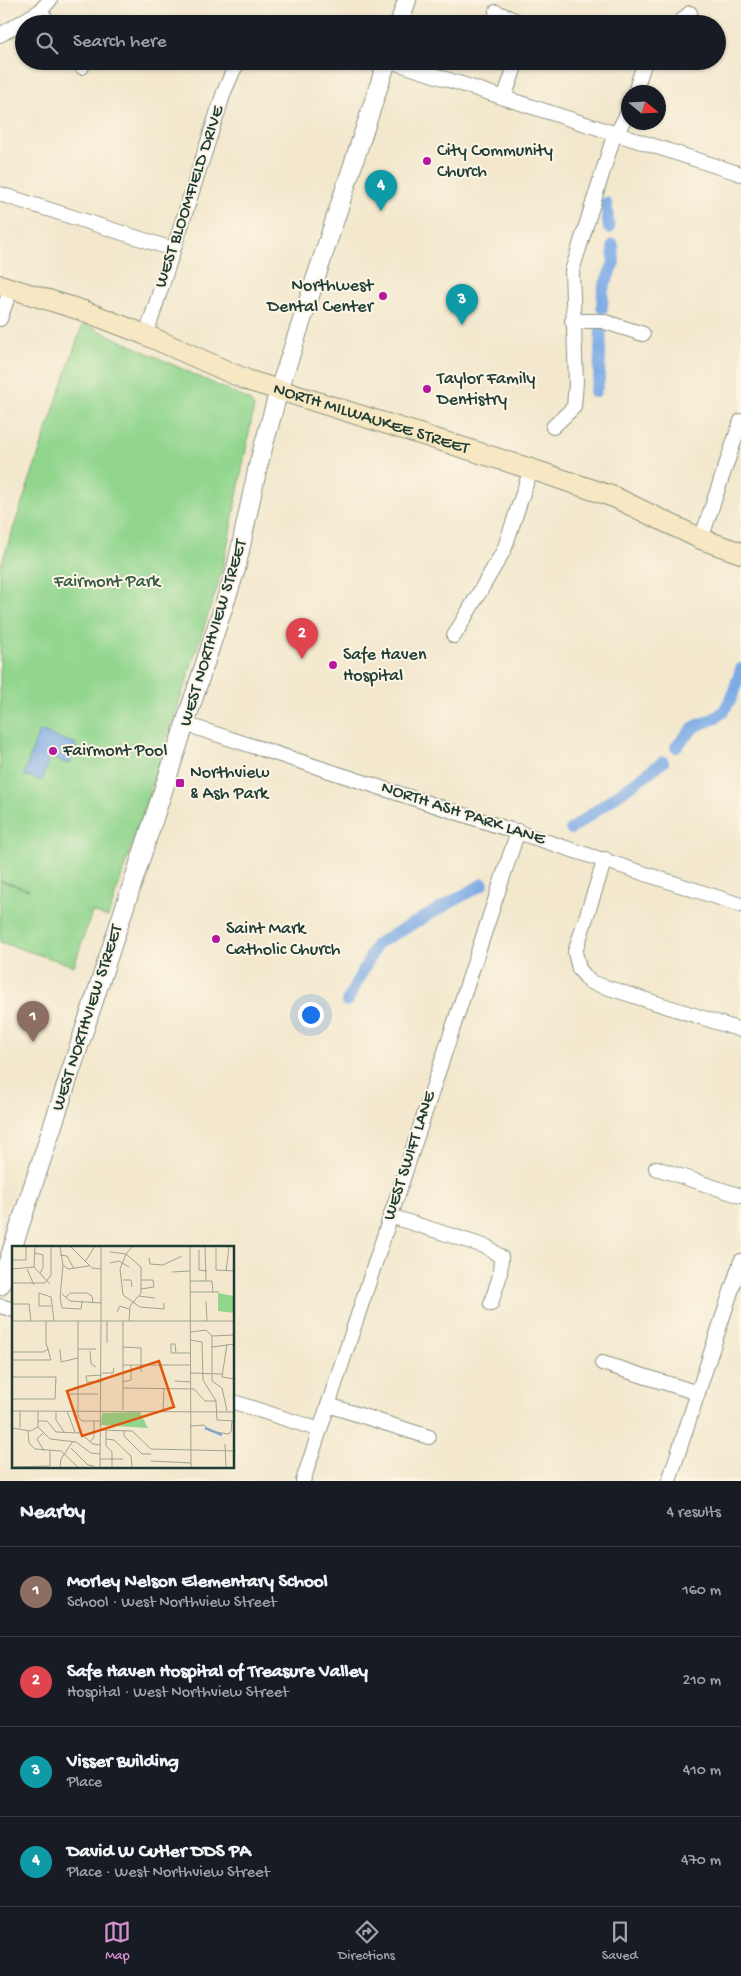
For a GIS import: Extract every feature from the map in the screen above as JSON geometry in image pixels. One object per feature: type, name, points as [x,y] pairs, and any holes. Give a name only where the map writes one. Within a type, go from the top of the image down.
[{"type":"main road","name":"NORTH MILWAUKEE STREET","points":[[5,286],[84,311],[146,335],[247,380],[614,497],[701,540],[741,553]]},
{"type":"street","points":[[33,15],[50,0]]},
{"type":"street","points":[[403,15],[407,0]]},
{"type":"street","points":[[40,11],[43,15]]},
{"type":"street","points":[[496,12],[503,15]]},
{"type":"street","points":[[0,35],[15,26]]},
{"type":"street","name":"WEST BLOOMFIELD DRIVE","points":[[146,335],[224,92],[234,70]]},
{"type":"street","name":"WEST NORTHVIEW STREET","points":[[13,1246],[236,569],[258,466],[279,390],[386,70]]},
{"type":"street","points":[[417,70],[741,174]]},
{"type":"street","points":[[504,98],[514,70]]},
{"type":"street","points":[[637,85],[642,70]]},
{"type":"street","points":[[553,427],[574,407],[576,382],[571,285],[576,252],[612,142],[621,127]]},
{"type":"street","points":[[0,194],[173,249]]},
{"type":"street","points":[[0,319],[5,286]]},
{"type":"street","points":[[572,321],[602,321],[642,334]]},
{"type":"street","points":[[701,540],[741,421]]},
{"type":"street","points":[[454,636],[504,550],[531,469]]},
{"type":"street","name":"NORTH ASH PARK LANE","points":[[185,724],[605,859],[741,905]]},
{"type":"street","name":"WEST SWIFT LANE","points":[[303,1481],[518,831]]},
{"type":"street","points":[[605,859],[575,952],[578,969],[590,982],[741,1030]]},
{"type":"street","points":[[656,1168],[741,1196]]},
{"type":"street","points":[[390,1216],[487,1247],[501,1257],[500,1275],[490,1304]]},
{"type":"street","name":"WEST NORTHVIEW STREET","points":[[0,1286],[12,1250]]},
{"type":"street","points":[[670,1481],[741,1261]]},
{"type":"street","points":[[602,1363],[698,1393]]},
{"type":"street","points":[[235,1402],[320,1430]]},
{"type":"street","points":[[328,1405],[429,1437]]},
{"type":"green space","name":"Fairmont Park","points":[[83,323],[249,400],[254,407],[227,548],[217,588],[108,917],[92,912],[74,966],[0,942],[0,881],[29,890],[0,880],[0,568]]},
{"type":"water","name":"Fairmont Pool","points":[[39,731],[76,744],[70,764],[50,758],[42,781],[24,775]]},
{"type":"waterway","points":[[606,203],[609,228]]},
{"type":"waterway","points":[[602,308],[603,289],[614,262],[613,245]]},
{"type":"waterway","points":[[595,392],[599,380],[601,329]]},
{"type":"waterway","points":[[676,747],[694,727],[715,718],[723,712],[732,697],[741,669]]},
{"type":"waterway","points":[[571,829],[663,762]]},
{"type":"waterway","points":[[347,1001],[377,944],[483,884]]},
{"type":"place","name":"City Community Church","points":[[427,161]]},
{"type":"place","name":"David W Cutler DDS PA","points":[[381,211]]},
{"type":"place","name":"Northwest Dental Center","points":[[383,296]]},
{"type":"place","name":"Visser Building","points":[[462,325]]},
{"type":"place","name":"Taylor Family Dentistry","points":[[427,389]]},
{"type":"place","name":"Safe Haven Hospital of Treasure Valley","points":[[302,659]]},
{"type":"place","name":"Safe Haven Hospital","points":[[333,665]]},
{"type":"place","name":"Fairmont Pool","points":[[53,751]]},
{"type":"place","name":"Northview & Ash Park","points":[[180,783]]},
{"type":"place","name":"Saint Mark Catholic Church","points":[[216,939]]},
{"type":"place","name":"Morley Nelson Elementary School","points":[[33,1042]]}]
